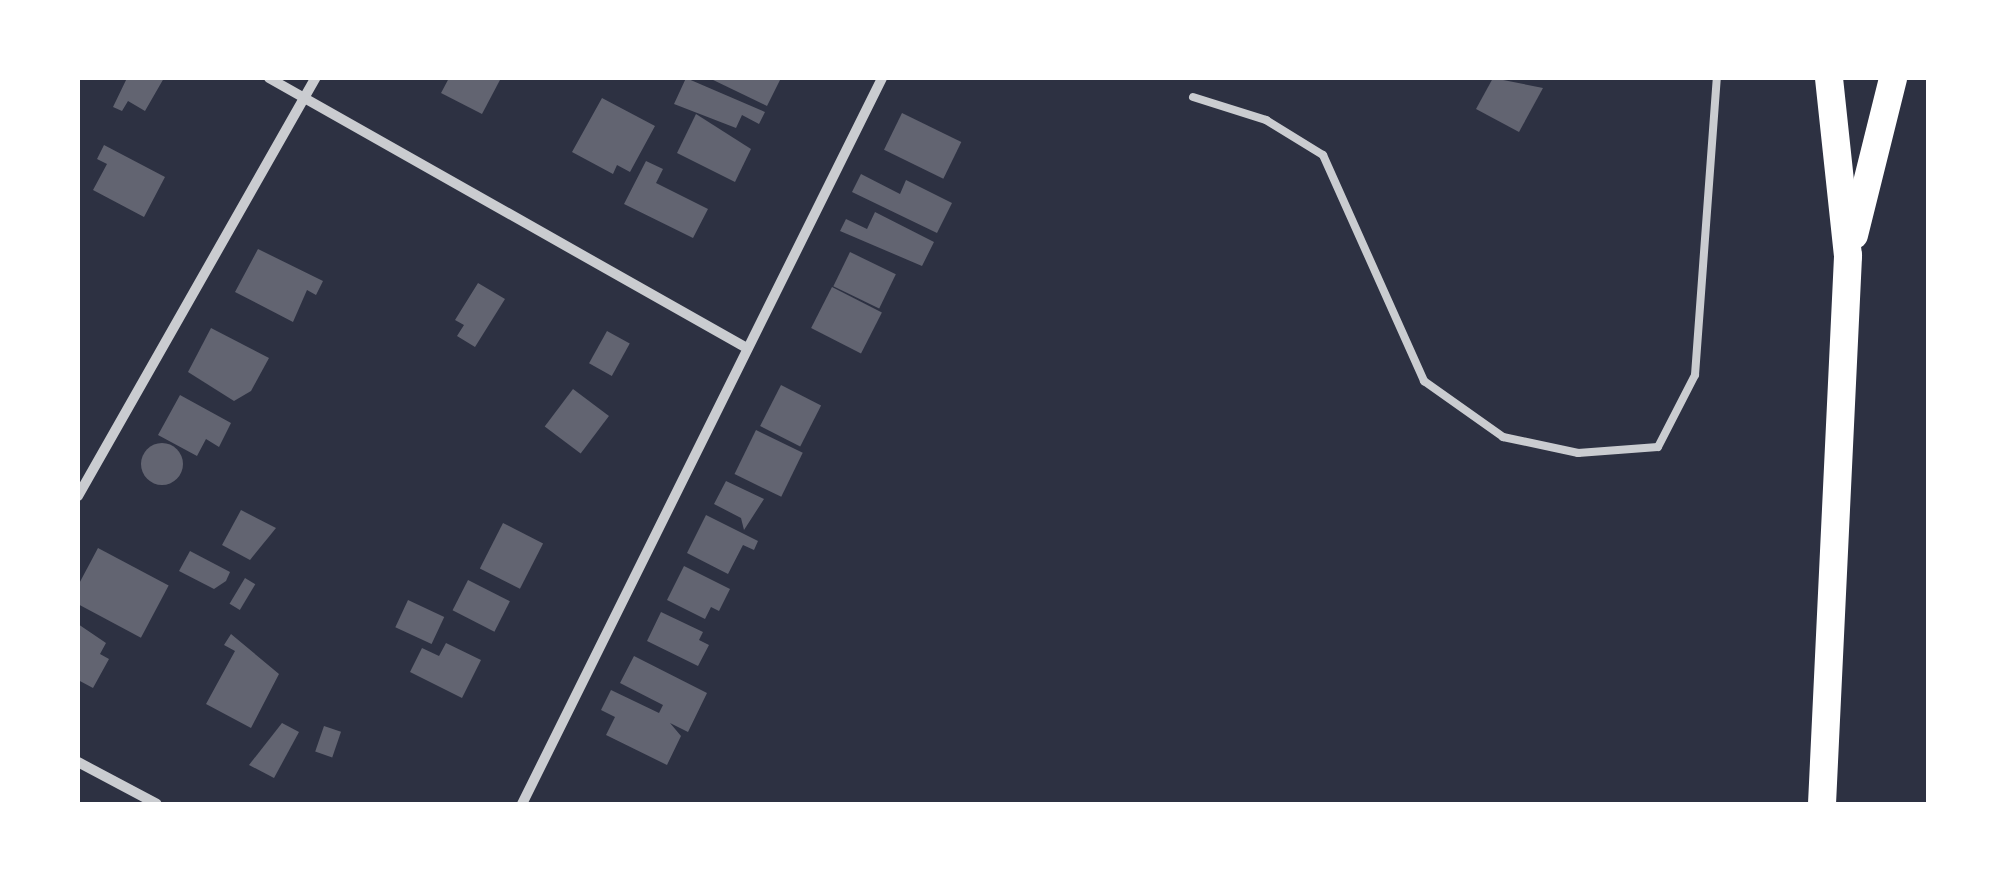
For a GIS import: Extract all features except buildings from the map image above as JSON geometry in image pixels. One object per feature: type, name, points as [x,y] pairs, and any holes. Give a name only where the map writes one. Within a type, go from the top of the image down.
[{"type":"highway","points":[[1822,804],[1848,256],[1828,78]]},
{"type":"highway","points":[[1848,256],[1892,78]]},
{"type":"street","points":[[269,78],[743,346]]},
{"type":"street","points":[[78,496],[315,78]]},
{"type":"street","points":[[522,804],[743,346],[882,78]]},
{"type":"street","points":[[78,762],[157,804]]},
{"type":"lane","points":[[1193,96],[1266,120],[1323,155],[1424,381],[1503,438],[1578,452],[1658,447],[1695,374],[1717,78]]}]
